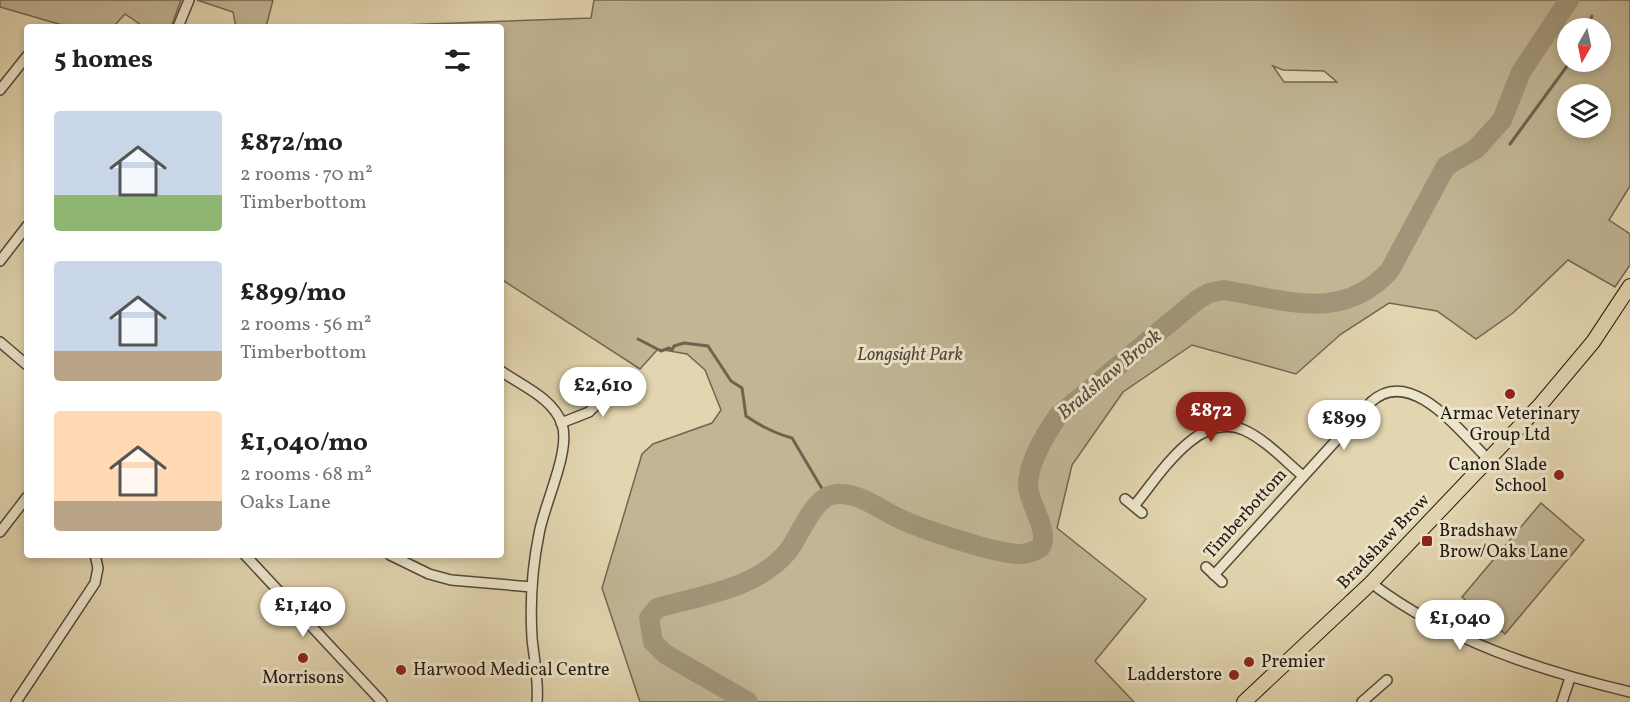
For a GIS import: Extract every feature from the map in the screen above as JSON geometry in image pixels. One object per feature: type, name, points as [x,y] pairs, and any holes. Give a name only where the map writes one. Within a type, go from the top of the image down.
[{"type":"main road","name":"Bradshaw Brow","points":[[1244,702],[1371,583],[1488,459],[1578,361],[1630,286]]},
{"type":"street","points":[[179,24],[189,0]]},
{"type":"street","points":[[0,90],[24,60]]},
{"type":"street","points":[[0,261],[24,230]]},
{"type":"street","points":[[0,342],[24,362]]},
{"type":"street","points":[[504,373],[549,404],[561,423],[565,442],[544,508],[532,587],[537,702]]},
{"type":"street","points":[[561,423],[589,412],[621,380]]},
{"type":"street","name":"Timberbottom","points":[[1214,575],[1371,402],[1383,393],[1412,393],[1430,403],[1488,459]]},
{"type":"street","name":"Timberbottom","points":[[1134,506],[1194,436],[1212,428],[1232,427],[1242,430],[1261,441],[1303,476]]},
{"type":"street","points":[[1125,499],[1142,513]]},
{"type":"street","points":[[1,530],[24,503]]},
{"type":"street","points":[[16,702],[95,583],[98,568],[96,558]]},
{"type":"street","points":[[248,558],[382,702]]},
{"type":"street","points":[[396,558],[429,574],[451,580],[532,587]]},
{"type":"street","name":"Timberbottom","points":[[1206,567],[1222,582]]},
{"type":"street","points":[[1371,583],[1404,608],[1437,626],[1518,660],[1570,678],[1630,692]]},
{"type":"street","points":[[1562,702],[1570,678]]},
{"type":"street","points":[[1362,702],[1387,680]]},
{"type":"green space","points":[[0,0],[181,0],[172,24],[140,24],[125,14],[116,24],[59,24],[0,7]]},
{"type":"green space","points":[[197,0],[273,0],[267,24],[235,24],[233,12]]},
{"type":"green space","name":"Longsight Park","points":[[594,0],[1630,0],[1630,186],[1609,220],[1630,234],[1630,265],[1615,287],[1568,260],[1513,313],[1476,339],[1437,311],[1389,303],[1341,334],[1296,374],[1192,345],[1123,392],[1072,465],[1057,528],[1146,599],[1095,661],[1134,702],[640,702],[602,588],[642,454],[653,444],[712,423],[721,410],[705,370],[687,354],[658,349],[640,369],[504,281],[504,24],[429,24],[591,18]],"holes":[[[1273,66],[1283,70],[1324,71],[1337,82],[1284,82]]]},
{"type":"green space","points":[[1541,503],[1584,540],[1505,634],[1462,597]]},
{"type":"waterway","name":"Bradshaw Brook","points":[[748,702],[665,654],[653,642],[649,618],[657,608],[728,589],[761,574],[788,551],[814,508],[829,496],[837,494],[861,498],[907,522],[976,545],[1019,554],[1040,548],[1043,534],[1029,493],[1029,477],[1038,449],[1058,416],[1197,300],[1209,293],[1224,290],[1312,304],[1353,297],[1372,286],[1390,270],[1446,166],[1476,149],[1502,120],[1521,72],[1569,0]]},
{"type":"waterway","points":[[1510,144],[1563,72]]},
{"type":"waterway","points":[[638,339],[661,351],[669,348],[672,350],[674,346],[684,343],[708,346],[731,381],[742,388],[746,416],[768,429],[792,438],[827,497]]},
{"type":"place","name":"Armac Veterinary Group Ltd","points":[[1510,394]]},
{"type":"place","name":"Canon Slade School","points":[[1559,475]]},
{"type":"place","name":"Bradshaw Brow/Oaks Lane","points":[[1427,541]]},
{"type":"place","name":"Morrisons","points":[[303,658]]},
{"type":"place","name":"Premier","points":[[1249,662]]},
{"type":"place","name":"Harwood Medical Centre","points":[[401,670]]},
{"type":"place","name":"Ladderstore","points":[[1234,675]]}]
